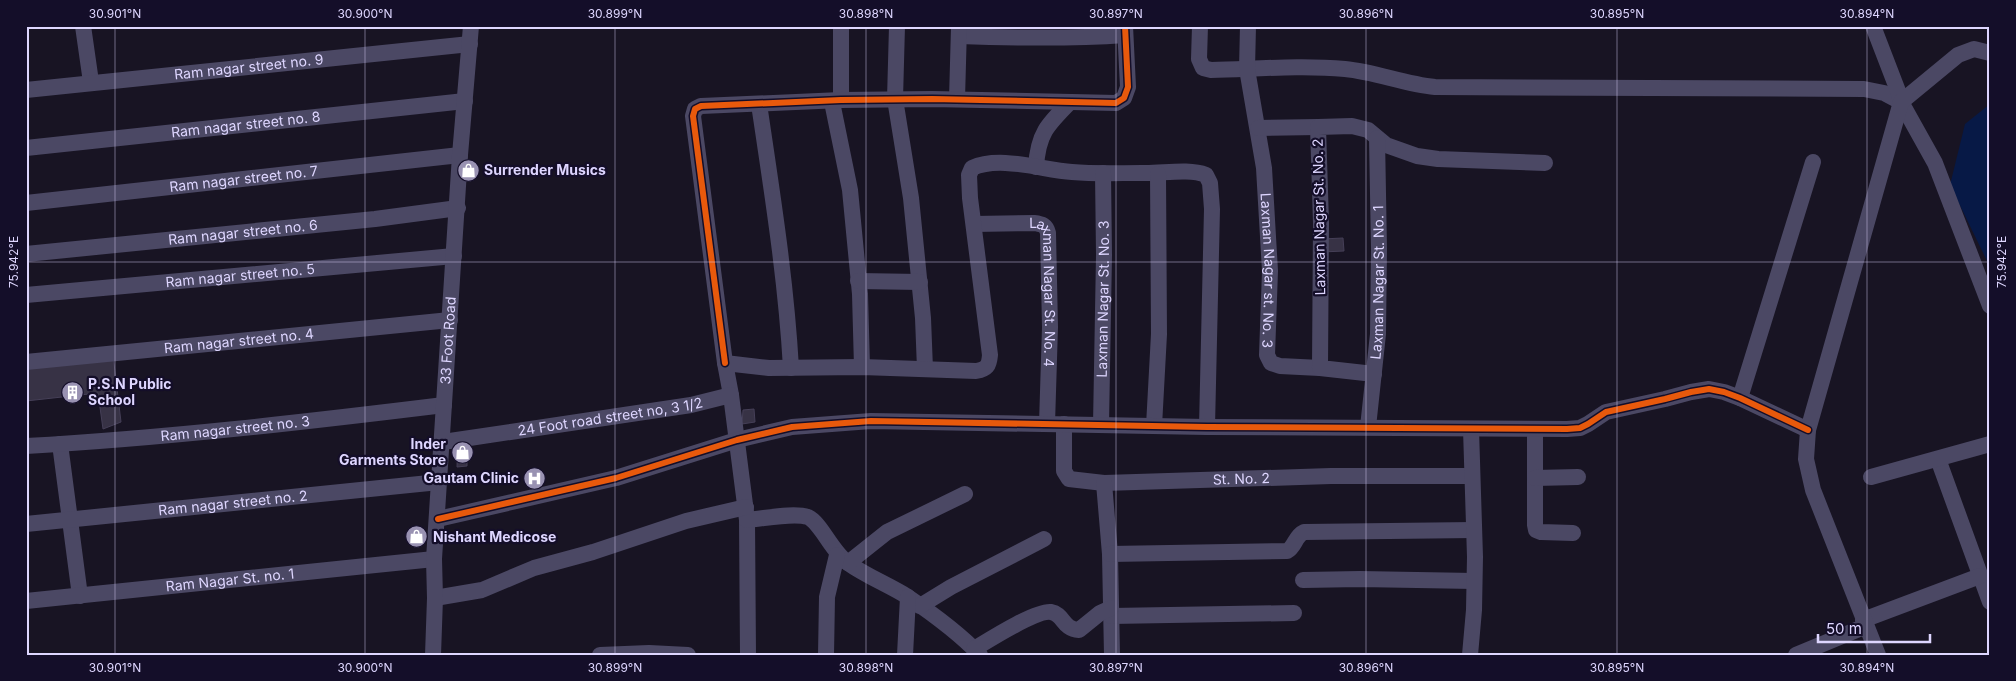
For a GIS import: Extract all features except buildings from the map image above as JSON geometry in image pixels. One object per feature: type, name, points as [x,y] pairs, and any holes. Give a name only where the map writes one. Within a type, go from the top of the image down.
[{"type":"street","points":[[83,26],[91,82]]},
{"type":"street","name":"33 Foot Road","points":[[433,655],[434,559],[460,155],[471,26]]},
{"type":"street","points":[[841,26],[837,101],[850,190],[858,281],[862,367]]},
{"type":"street","points":[[897,26],[895,99],[911,198],[920,282],[925,369]]},
{"type":"street","points":[[1200,26],[1200,59],[1203,68],[1211,70],[1346,69],[1371,73],[1414,85],[1435,87],[1864,89],[1884,93],[1900,102]]},
{"type":"street","name":"Laxman Nagar st. No. 3","points":[[1248,26],[1247,70],[1264,168],[1270,271],[1267,355],[1271,363],[1280,366],[1320,368]]},
{"type":"street","points":[[1873,26],[1898,91],[1900,102],[1935,163],[1990,306]]},
{"type":"street","points":[[748,655],[746,514],[731,396],[724,363],[693,116],[695,109],[701,106],[895,99],[1116,103],[1124,98],[1128,87],[1125,31],[1085,38],[1034,38],[959,31],[957,99]]},
{"type":"street","name":"Ram nagar street no. 9","points":[[26,90],[470,44]]},
{"type":"street","points":[[1878,655],[1813,490],[1806,459],[1808,430],[1900,102],[1958,55],[1974,49],[1990,53]]},
{"type":"street","name":"Ram nagar street no. 8","points":[[26,148],[465,101]]},
{"type":"street","points":[[1036,168],[1037,150],[1042,135],[1052,120],[1070,102]]},
{"type":"street","points":[[759,104],[781,249],[789,322],[791,368]]},
{"type":"street","name":"Laxman Nagar St. No. 2","points":[[1320,368],[1321,223],[1318,127],[1352,126],[1368,130],[1386,146],[1417,156],[1438,159],[1545,163]]},
{"type":"street","points":[[1258,128],[1318,127]]},
{"type":"street","name":"Laxman Nagar St. No. 1","points":[[1368,427],[1378,334],[1377,138]]},
{"type":"street","name":"Ram nagar street no. 7","points":[[26,203],[460,155]]},
{"type":"street","points":[[1740,398],[1813,162]]},
{"type":"street","points":[[724,363],[769,368],[862,367],[984,370],[989,364],[987,326],[977,257],[969,175],[972,168],[992,163],[1072,172],[1158,174],[1198,172],[1206,176],[1210,183],[1212,209],[1207,427]]},
{"type":"street","name":"Laxman Nagar St. No. 3","points":[[1101,425],[1104,255],[1103,173]]},
{"type":"street","points":[[1154,426],[1159,334],[1158,174]]},
{"type":"street","name":"Ram nagar street no. 6","points":[[26,254],[318,225],[458,208]]},
{"type":"street","name":"Laxman Nagar St. No. 4","points":[[974,224],[1034,223],[1042,224],[1046,227],[1048,233],[1050,327],[1047,424]]},
{"type":"street","name":"Ram nagar street no. 5","points":[[26,295],[454,256]]},
{"type":"street","points":[[858,281],[920,282]]},
{"type":"street","name":"Ram nagar street no. 4","points":[[26,362],[450,320]]},
{"type":"street","points":[[1320,368],[1374,374]]},
{"type":"street","points":[[438,519],[616,478],[736,440],[792,427],[870,421],[1207,427],[1580,428],[1606,412],[1709,389],[1740,398],[1808,430]]},
{"type":"street","name":"24 Foot road street no, 3 1/2","points":[[443,442],[691,405],[731,396]]},
{"type":"street","name":"Ram nagar street no. 3","points":[[26,446],[300,422],[444,405]]},
{"type":"street","name":"St. No. 2","points":[[1064,424],[1065,475],[1068,479],[1076,481],[1104,483],[1331,476],[1471,476]]},
{"type":"street","points":[[1470,655],[1474,581],[1471,429]]},
{"type":"street","points":[[1535,429],[1536,530],[1573,534]]},
{"type":"street","points":[[60,444],[80,596]]},
{"type":"street","points":[[1871,477],[1990,444]]},
{"type":"street","points":[[1796,655],[1864,623],[1986,588],[1938,459]]},
{"type":"street","points":[[1535,478],[1578,477]]},
{"type":"street","name":"Ram nagar street no. 2","points":[[26,524],[439,482]]},
{"type":"street","points":[[1104,483],[1110,554],[1112,655]]},
{"type":"street","points":[[826,655],[827,597],[843,559],[887,532],[965,494]]},
{"type":"street","points":[[435,598],[482,590],[534,568],[593,552],[686,521],[746,514],[810,518],[817,524],[843,559],[914,602],[977,652],[1033,617],[1044,613],[1057,614],[1066,626],[1072,630],[1079,630],[1100,613],[1111,612],[1294,613]]},
{"type":"street","points":[[1110,554],[1287,551],[1291,549],[1299,534],[1304,532],[1474,530]]},
{"type":"street","points":[[914,602],[951,587],[1044,539]]},
{"type":"street","name":"Ram Nagar St. no. 1","points":[[26,601],[434,559]]},
{"type":"street","points":[[1303,580],[1474,581]]},
{"type":"street","points":[[905,655],[914,602]]},
{"type":"street","points":[[600,655],[649,653],[688,655]]},
{"type":"water","points":[[1990,104],[1990,267],[1950,185],[1965,124]]},
{"type":"cycle path","points":[[725,363],[693,116],[695,109],[701,106],[841,100],[932,99],[1116,103],[1124,98],[1128,87],[1125,26]]},
{"type":"cycle path","points":[[438,519],[616,478],[737,440],[792,427],[871,421],[1207,427],[1567,429],[1580,428],[1606,412],[1709,389],[1740,398],[1808,430]]},
{"type":"place","name":"Surrender Musics","points":[[468,170]]},
{"type":"place","name":"P.S.N Public School","points":[[72,392]]},
{"type":"place","name":"Inder Garments Store","points":[[462,452]]},
{"type":"place","name":"Gautam Clinic","points":[[535,478]]},
{"type":"place","name":"Nishant Medicose","points":[[417,537]]}]
